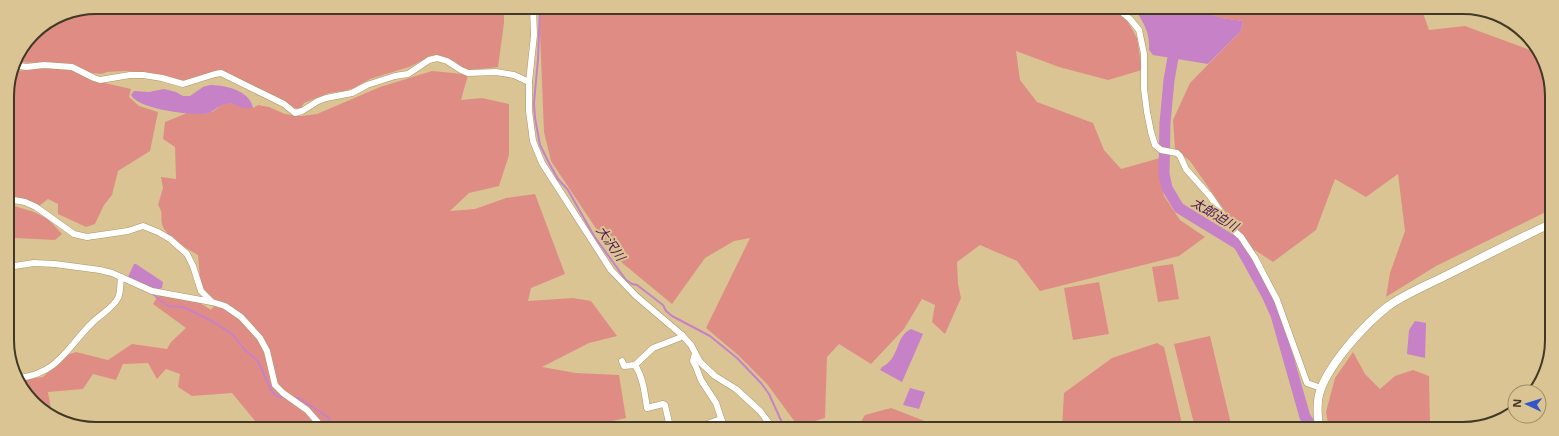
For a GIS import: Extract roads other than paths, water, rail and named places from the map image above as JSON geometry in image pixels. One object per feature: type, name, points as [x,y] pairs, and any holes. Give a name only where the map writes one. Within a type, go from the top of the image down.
[{"type":"street","points":[[533,14],[534,35],[528,111],[537,153],[611,270],[636,296],[682,335],[691,345],[696,354],[693,361],[701,380],[716,403],[722,422]]},
{"type":"street","points":[[1124,14],[1139,30],[1144,54],[1144,89],[1151,132],[1155,144],[1161,150],[1177,153],[1180,156],[1186,168],[1210,196],[1232,229],[1241,237],[1255,258],[1277,300],[1307,382],[1321,388]]},
{"type":"street","points":[[19,66],[26,67],[44,65],[72,67],[100,80],[130,75],[143,75],[162,78],[183,84],[221,73],[284,104],[295,112],[302,111],[326,98],[352,93],[367,85],[384,79],[408,74],[429,60],[437,58],[447,61],[468,73],[496,72],[514,75],[530,82]]},
{"type":"street","points":[[14,200],[25,202],[36,207],[74,234],[88,237],[128,231],[143,226],[158,232],[170,239],[187,254],[193,266],[201,291],[212,302]]},
{"type":"street","points":[[1318,422],[1317,411],[1318,397],[1329,373],[1363,329],[1388,306],[1545,227]]},
{"type":"street","points":[[14,266],[34,263],[55,264],[100,270],[121,277],[152,291],[212,302],[225,306],[236,313],[260,338],[267,351],[275,385],[283,394],[307,410],[318,422]]},
{"type":"street","points":[[23,378],[35,376],[52,367],[92,323],[113,305],[120,293],[121,277]]},
{"type":"street","points":[[622,361],[626,367],[635,365],[653,348],[679,338],[682,335]]},
{"type":"street","points":[[691,345],[700,362],[715,376],[736,390],[760,411],[768,422]]},
{"type":"street","points":[[635,365],[645,394],[647,408],[662,404],[665,405],[669,422]]},
{"type":"street","points":[[713,422],[721,419]]},
{"type":"waterway","name":"大沢川","points":[[540,14],[534,103],[535,118],[540,145],[558,179],[568,190],[594,236],[626,280],[637,285],[663,305],[666,311],[672,316],[710,336],[737,358],[761,383],[769,394],[782,422]]},
{"type":"waterway","name":"太郎迫川","points":[[1173,58],[1169,80],[1165,123],[1164,174],[1167,188],[1179,208],[1238,244],[1242,250],[1267,295],[1276,315],[1305,417],[1309,422]]},
{"type":"waterway","points":[[156,297],[168,306],[183,307],[212,321],[233,335],[245,350],[258,361],[272,392],[277,396],[286,398]]},
{"type":"waterway","points":[[293,398],[299,398],[329,418],[330,422]]}]
